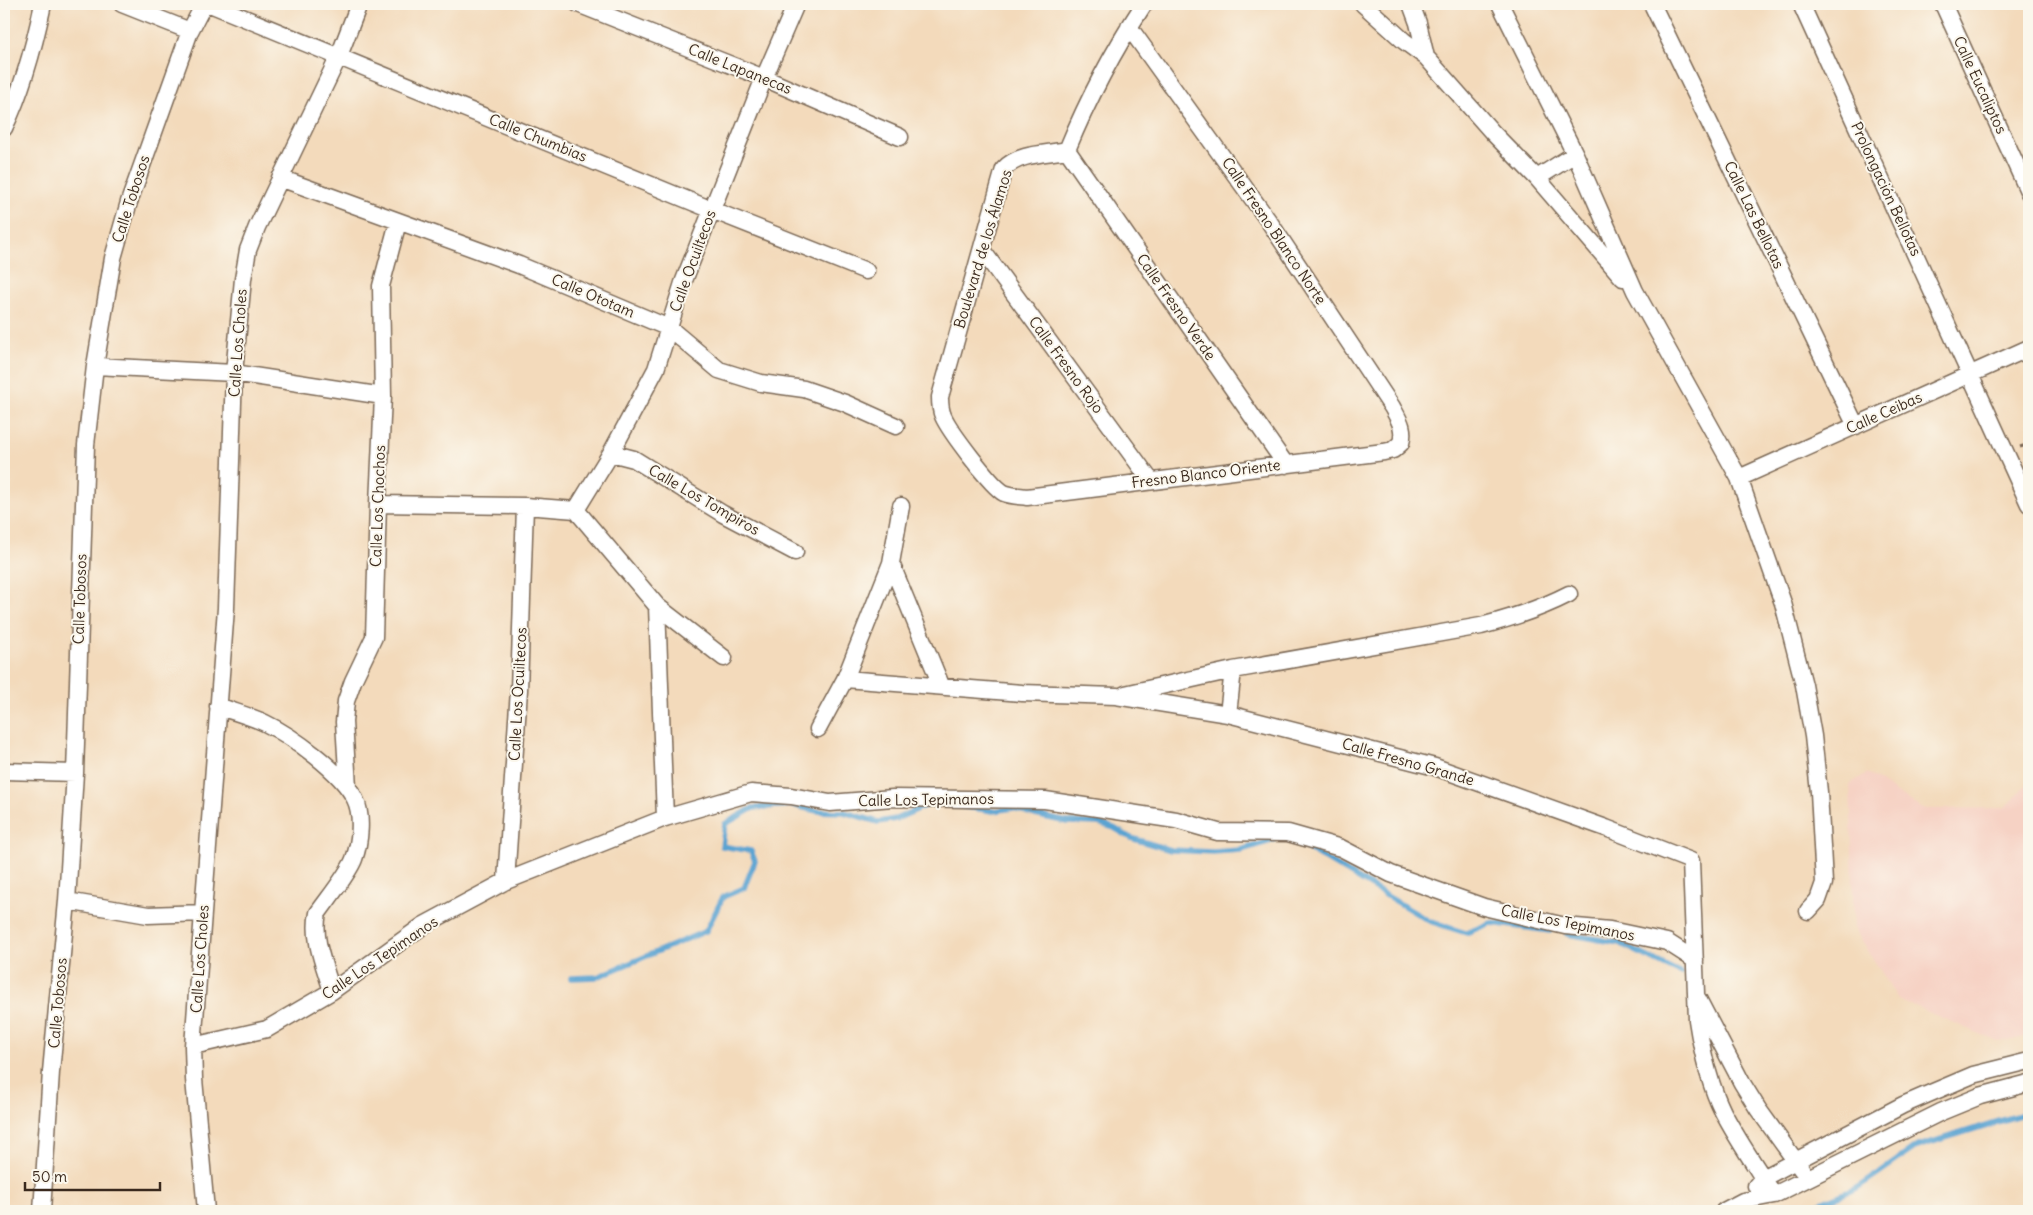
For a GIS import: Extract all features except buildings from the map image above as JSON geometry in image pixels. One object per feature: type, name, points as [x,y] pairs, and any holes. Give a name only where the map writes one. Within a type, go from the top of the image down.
[{"type":"street","points":[[4,128],[16,103],[36,38],[43,4]]},
{"type":"street","points":[[122,4],[190,31]]},
{"type":"street","name":"Calle Tobosos","points":[[42,1211],[67,901],[74,774],[86,445],[95,366],[113,258],[126,211],[190,31],[204,4]]},
{"type":"street","name":"Calle Chumbias","points":[[210,4],[712,210],[866,271]]},
{"type":"street","name":"Calle Los Choles","points":[[206,1211],[194,1079],[193,1046],[226,608],[234,373],[243,279],[248,250],[280,178],[339,56],[359,4]]},
{"type":"street","name":"Calle Lapanecas","points":[[578,4],[764,78],[900,137]]},
{"type":"street","name":"Calle Ocuiltecos","points":[[576,510],[611,453],[656,369],[683,282],[764,78],[796,4]]},
{"type":"street","points":[[1067,150],[1083,112],[1129,27],[1144,4]]},
{"type":"street","points":[[1364,4],[1398,36],[1426,57],[1493,133],[1537,178],[1635,291]]},
{"type":"street","points":[[1410,4],[1418,23],[1426,57]]},
{"type":"street","points":[[1500,4],[1575,154],[1635,291],[1739,478],[1783,603],[1804,685],[1813,736],[1819,792],[1824,883],[1818,900],[1808,911]]},
{"type":"street","name":"Calle Las Bellotas","points":[[1652,4],[1856,426]]},
{"type":"street","name":"Prolongación Bellotas","points":[[1801,4],[2029,504]]},
{"type":"street","name":"Calle Eucaliptos","points":[[1942,4],[2029,193]]},
{"type":"street","name":"Calle Fresno Blanco Norte","points":[[1129,27],[1270,223],[1392,407],[1401,423],[1401,443]]},
{"type":"street","name":"Boulevard de los Álamos","points":[[1010,494],[1003,492],[997,487],[943,418],[940,408],[940,397],[1004,169],[1011,162],[1021,158],[1067,150]]},
{"type":"street","name":"Calle Fresno Verde","points":[[1067,150],[1286,465]]},
{"type":"street","points":[[1537,178],[1575,154]]},
{"type":"street","name":"Calle Ototam","points":[[280,178],[520,265],[670,328],[719,370],[761,383],[804,389],[846,403],[896,426]]},
{"type":"street","name":"Calle Los Chochos","points":[[348,787],[346,701],[353,681],[374,637],[378,504],[384,396],[381,286],[398,222]]},
{"type":"street","name":"Calle Fresno Rojo","points":[[982,250],[1151,481]]},
{"type":"street","name":"Calle Ceibas","points":[[1739,478],[2029,348]]},
{"type":"street","points":[[95,366],[234,373],[384,396]]},
{"type":"street","name":"Fresno Blanco Oriente","points":[[1010,494],[1027,497],[1286,465],[1384,452],[1393,450],[1401,443]]},
{"type":"street","name":"Calle Los Tompiros","points":[[611,453],[634,459],[723,514],[795,552]]},
{"type":"street","points":[[378,504],[525,506],[576,510],[658,606],[724,658]]},
{"type":"street","name":"Calle Los Ocuiltecos","points":[[506,882],[519,690],[525,506]]},
{"type":"street","points":[[818,729],[845,679],[891,564],[901,506]]},
{"type":"street","points":[[891,564],[941,686]]},
{"type":"street","name":"Calle Fresno Grande","points":[[1116,696],[1233,670],[1481,626],[1525,614],[1569,594]]},
{"type":"street","points":[[658,606],[665,818]]},
{"type":"street","points":[[1228,714],[1233,670]]},
{"type":"street","name":"Calle Fresno Grande","points":[[845,679],[1022,693],[1116,696],[1228,714],[1435,767],[1606,828],[1691,862],[1695,960]]},
{"type":"street","points":[[218,706],[265,724],[294,740],[332,770],[348,787],[356,800],[359,814],[359,838],[354,860],[318,913],[316,922],[318,945],[332,991]]},
{"type":"street","points":[[4,771],[74,774]]},
{"type":"street","name":"Calle Los Tepimanos","points":[[193,1046],[267,1029],[332,991],[424,925],[506,882],[665,818],[752,792],[830,803],[893,798],[1045,800],[1176,820],[1218,832],[1288,834],[1341,848],[1391,874],[1484,907],[1565,926],[1610,930],[1667,942],[1695,960]]},
{"type":"street","points":[[67,901],[148,915],[203,913]]},
{"type":"street","points":[[1695,960],[1700,1036],[1708,1075],[1723,1112],[1774,1195]]},
{"type":"street","points":[[1697,996],[1742,1084],[1807,1178]]},
{"type":"street","points":[[1724,1211],[1743,1201],[1774,1195],[1942,1112],[1980,1096],[2026,1084],[2023,1062],[1973,1075],[1903,1105],[1764,1178],[1743,1201]]},
{"type":"shaded area","points":[[1867,773],[1922,809],[2004,808],[2029,783],[2029,1035],[1998,1042],[1898,999],[1854,928],[1850,784]]},
{"type":"waterway","points":[[571,978],[597,977],[706,931],[723,897],[744,888],[755,861],[751,851],[722,846],[725,824],[753,808],[792,805],[817,811],[844,812],[878,822],[896,819],[930,804]]},
{"type":"waterway","points":[[951,805],[993,811],[1013,808],[1067,822],[1098,823],[1114,828],[1131,838],[1171,850],[1213,852],[1241,850],[1274,840]]},
{"type":"waterway","points":[[1300,844],[1429,921],[1466,933],[1491,923],[1550,931]]},
{"type":"waterway","points":[[1567,934],[1619,943],[1681,973]]},
{"type":"waterway","points":[[1802,1211],[1857,1188],[1916,1147],[2029,1112]]}]
